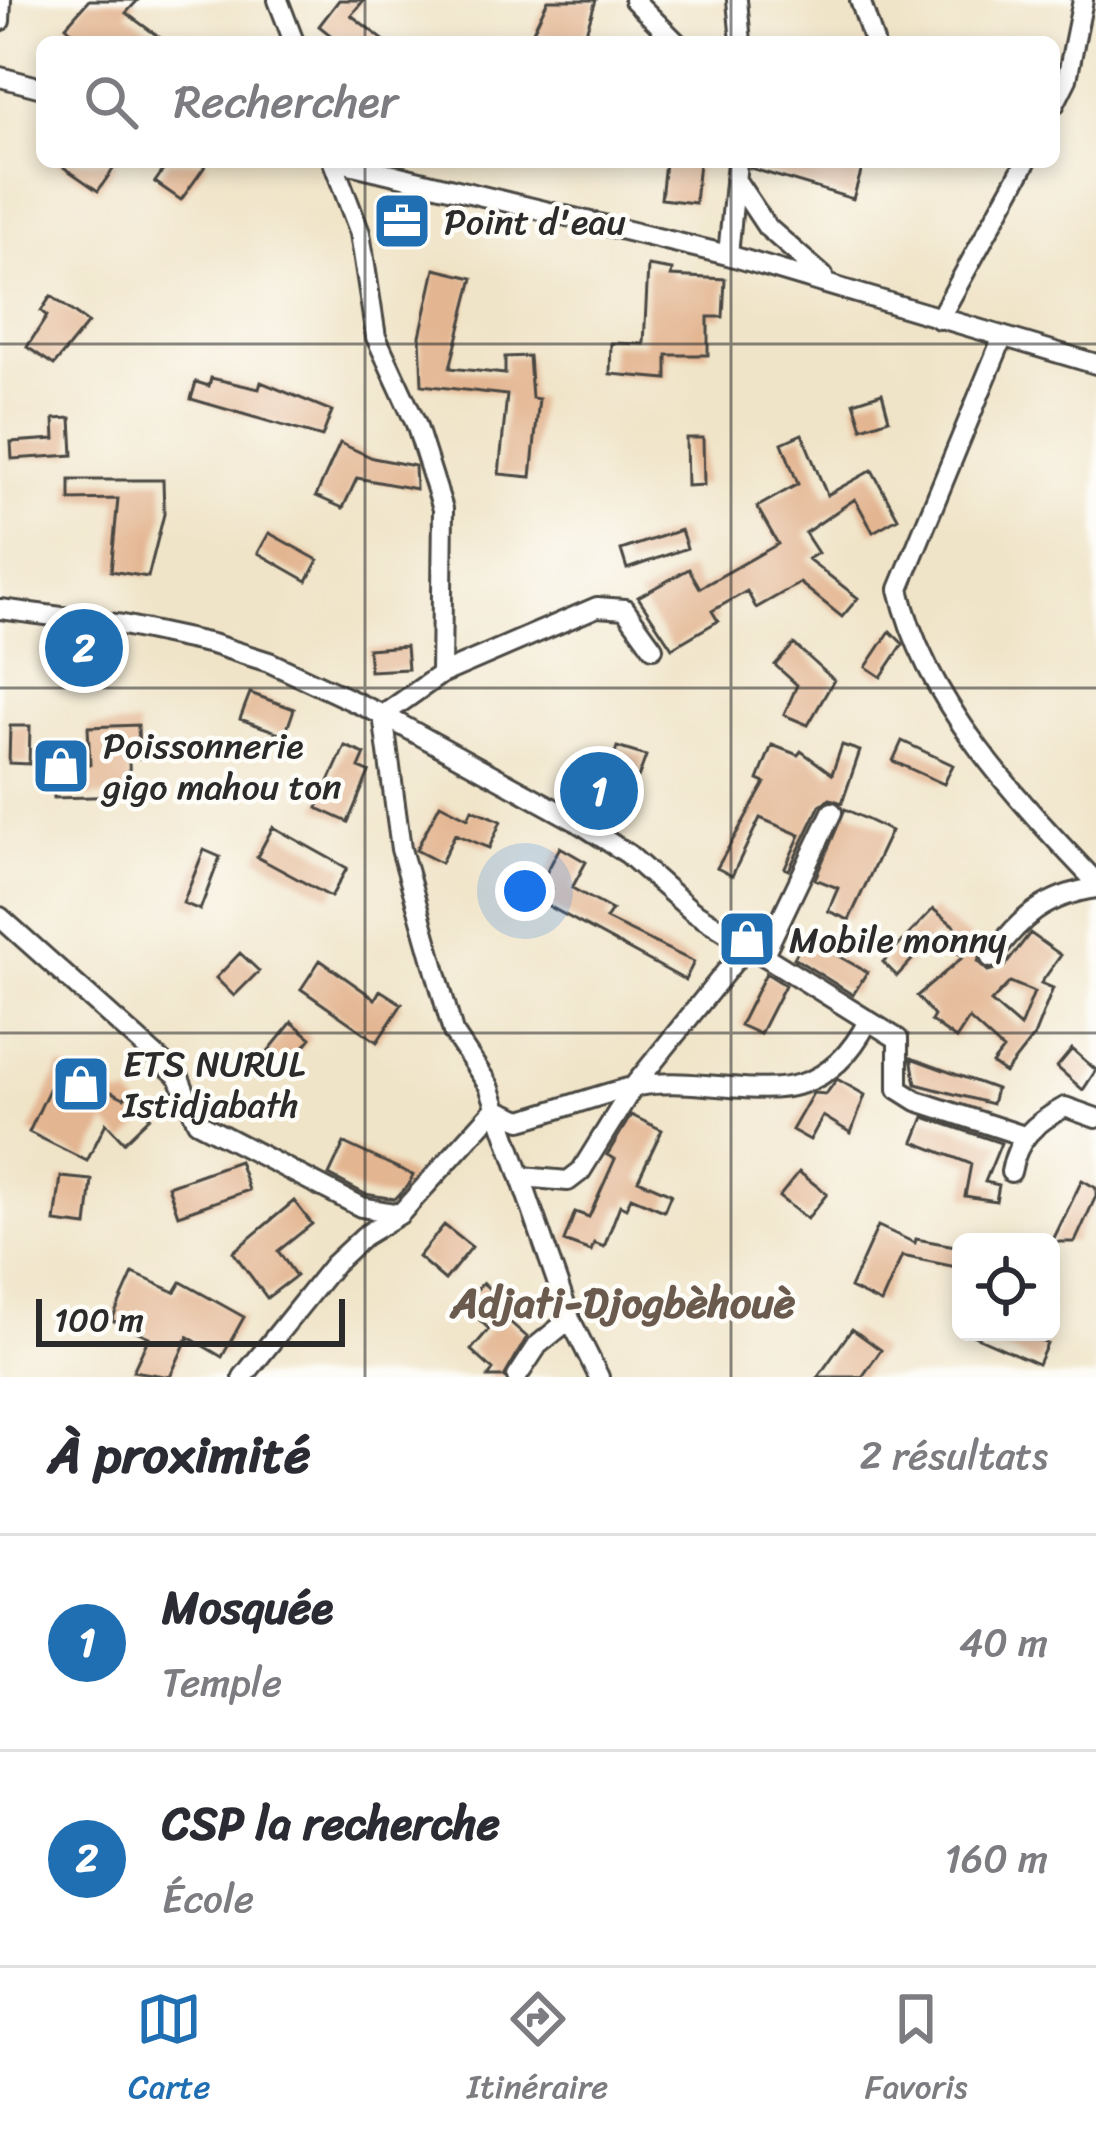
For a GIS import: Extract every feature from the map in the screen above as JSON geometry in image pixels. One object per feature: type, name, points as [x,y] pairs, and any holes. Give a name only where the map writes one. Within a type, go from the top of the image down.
[{"type":"street","points":[[0,21],[1,0]]},
{"type":"street","points":[[278,0],[292,36]]},
{"type":"street","points":[[634,0],[670,36]]},
{"type":"street","points":[[737,0],[740,36]]},
{"type":"street","points":[[860,0],[872,36]]},
{"type":"street","points":[[1060,93],[1083,0]]},
{"type":"street","points":[[0,77],[36,86]]},
{"type":"street","points":[[339,168],[361,233],[376,337],[416,424],[443,509],[441,674]]},
{"type":"street","points":[[362,168],[728,255],[1096,364]]},
{"type":"street","points":[[939,319],[1023,168]]},
{"type":"street","points":[[728,255],[736,170]]},
{"type":"street","points":[[736,170],[767,227],[807,267],[854,293]]},
{"type":"street","points":[[991,958],[1022,917],[1044,902],[1096,885],[1053,840],[940,688],[909,632],[899,590],[1001,339]]},
{"type":"street","points":[[383,715],[441,674],[612,604],[625,609],[653,648]]},
{"type":"street","points":[[0,609],[123,625],[212,644],[269,662],[383,715],[576,821],[628,854],[692,911],[898,1039],[898,1089],[917,1101],[1024,1136]]},
{"type":"street","points":[[383,715],[401,849],[453,1032],[489,1086],[570,1318],[599,1377]]},
{"type":"street","points":[[523,1178],[568,1180],[581,1171],[632,1087],[757,948],[832,812]]},
{"type":"street","points":[[0,916],[178,1078],[197,1122],[361,1208],[400,1214]]},
{"type":"street","points":[[495,1109],[521,1120],[632,1087],[784,1091],[812,1083],[853,1050],[868,1021]]},
{"type":"street","points":[[1010,1172],[1016,1144],[1065,1107],[1096,1118]]},
{"type":"street","points":[[243,1377],[334,1264],[364,1236],[400,1214],[495,1109]]},
{"type":"street","points":[[517,1377],[538,1346],[570,1318]]},
{"type":"building","points":[[89,0],[138,0],[126,13],[158,36],[77,36],[66,26]]},
{"type":"building","points":[[339,0],[364,0],[351,15],[378,36],[332,36],[319,26]]},
{"type":"building","points":[[548,0],[596,0],[585,36],[543,36],[533,31]]},
{"type":"building","points":[[65,168],[114,168],[98,191]]},
{"type":"building","points":[[165,168],[204,168],[181,200],[155,182]]},
{"type":"building","points":[[664,168],[698,168],[695,203],[661,199]]},
{"type":"building","points":[[750,168],[862,168],[853,199]]},
{"type":"building","points":[[648,266],[672,270],[671,276],[725,279],[723,317],[708,317],[708,355],[667,355],[667,379],[610,374],[611,343],[644,344]]},
{"type":"building","points":[[435,269],[473,278],[450,368],[505,374],[505,357],[529,356],[532,398],[539,399],[531,477],[499,474],[507,395],[422,385],[420,336]]},
{"type":"building","points":[[51,296],[88,323],[54,365],[27,347],[47,316],[41,311]]},
{"type":"building","points":[[211,378],[259,389],[261,382],[332,411],[322,437],[191,399],[196,382],[209,386]]},
{"type":"building","points":[[882,393],[889,419],[862,428],[854,402]]},
{"type":"building","points":[[71,418],[73,455],[12,459],[11,442],[55,439],[54,419]]},
{"type":"building","points":[[802,434],[827,495],[872,470],[898,518],[873,532],[855,499],[805,533],[818,553],[808,559],[858,598],[842,617],[800,583],[756,608],[747,591],[712,611],[718,621],[672,648],[638,597],[689,569],[700,588],[778,544],[757,507],[798,484],[782,443]]},
{"type":"building","points":[[686,438],[703,438],[704,485],[687,486]]},
{"type":"building","points":[[340,443],[373,458],[415,466],[416,489],[357,478],[343,508],[316,496]]},
{"type":"building","points":[[70,480],[163,480],[164,514],[148,577],[111,571],[118,499],[70,500]]},
{"type":"building","points":[[681,530],[687,548],[627,569],[621,550]]},
{"type":"building","points":[[269,533],[318,560],[307,581],[258,553]]},
{"type":"building","points":[[890,631],[903,644],[881,677],[866,667]]},
{"type":"building","points":[[794,644],[834,680],[808,725],[784,715],[797,685],[775,665]]},
{"type":"building","points":[[406,646],[408,669],[370,671],[368,649]]},
{"type":"building","points":[[250,693],[294,709],[285,735],[240,719]]},
{"type":"building","points":[[138,725],[139,758],[129,759],[130,796],[54,798],[54,765],[90,764],[88,727]]},
{"type":"building","points":[[10,726],[30,726],[29,764],[9,763]]},
{"type":"building","points":[[902,741],[953,765],[944,784],[893,761]]},
{"type":"building","points":[[772,745],[798,755],[801,751],[832,774],[842,745],[860,751],[842,803],[830,799],[820,805],[789,870],[785,868],[800,835],[760,818],[732,876],[717,868],[765,783],[758,780]]},
{"type":"building","points":[[345,746],[365,754],[359,768],[369,772],[348,822],[317,808]]},
{"type":"building","points":[[617,747],[646,756],[638,778],[610,769]]},
{"type":"building","points":[[440,804],[468,818],[472,809],[501,821],[489,848],[455,834],[441,863],[416,850]]},
{"type":"building","points":[[845,809],[891,831],[849,920],[828,911],[838,888],[815,879]]},
{"type":"building","points":[[273,827],[347,868],[331,897],[257,857]]},
{"type":"building","points":[[560,847],[586,862],[572,888],[612,910],[606,919],[694,962],[685,980],[545,904],[552,889],[541,883]]},
{"type":"building","points":[[204,850],[220,857],[200,910],[183,903]]},
{"type":"building","points":[[933,909],[982,948],[978,962],[988,971],[1005,966],[1030,933],[1061,955],[1041,983],[1053,988],[1034,1036],[1005,1073],[992,1064],[1003,1050],[969,1019],[956,1039],[931,1021],[934,1016],[917,996],[963,957],[935,935],[897,976],[883,962]],"holes":[[[1010,982],[1034,992],[1020,1027],[991,1002]]]},
{"type":"building","points":[[806,938],[867,972],[853,995],[794,958]]},
{"type":"building","points":[[240,953],[259,971],[234,996],[216,978]]},
{"type":"building","points":[[320,960],[375,999],[380,990],[402,1004],[377,1042],[301,989]]},
{"type":"building","points":[[766,973],[785,985],[760,1034],[740,1025]]},
{"type":"building","points":[[292,1022],[311,1038],[280,1076],[261,1060]]},
{"type":"building","points":[[1072,1049],[1096,1070],[1083,1090],[1057,1067]]},
{"type":"building","points":[[911,1058],[996,1089],[992,1104],[916,1084]]},
{"type":"building","points":[[60,1066],[124,1098],[128,1094],[150,1117],[124,1142],[106,1123],[87,1161],[29,1132]]},
{"type":"building","points":[[837,1079],[865,1095],[851,1133],[823,1116],[810,1140],[792,1130],[813,1093],[826,1094]]},
{"type":"building","points":[[631,1115],[662,1130],[638,1180],[671,1194],[664,1211],[631,1197],[626,1208],[620,1205],[604,1247],[594,1243],[591,1251],[564,1241],[575,1212],[589,1217],[615,1159],[607,1155]]},
{"type":"building","points":[[924,1117],[1001,1143],[985,1182],[999,1185],[996,1201],[965,1196],[971,1164],[914,1142]]},
{"type":"building","points":[[344,1143],[413,1175],[409,1184],[395,1199],[365,1194],[329,1175]]},
{"type":"building","points":[[239,1161],[249,1190],[178,1215],[168,1186]]},
{"type":"building","points":[[799,1172],[827,1194],[807,1219],[779,1197]]},
{"type":"building","points":[[61,1177],[92,1180],[87,1226],[55,1222]]},
{"type":"building","points":[[1082,1180],[1096,1188],[1075,1242],[1060,1242],[1056,1233]]},
{"type":"building","points":[[294,1201],[312,1224],[278,1251],[296,1276],[267,1298],[233,1252]]},
{"type":"building","points":[[444,1225],[472,1247],[445,1280],[418,1257]]},
{"type":"building","points":[[878,1226],[915,1243],[916,1239],[952,1245],[952,1266],[902,1256],[881,1303],[850,1288]]},
{"type":"building","points":[[133,1273],[175,1292],[181,1282],[244,1317],[222,1357],[188,1337],[170,1377],[133,1371],[149,1337],[112,1320]]},
{"type":"building","points":[[483,1283],[508,1307],[501,1314],[527,1337],[504,1377],[488,1377],[493,1370],[471,1350],[489,1329],[463,1304]]},
{"type":"building","points":[[852,1329],[881,1350],[862,1377],[818,1377]]},
{"type":"building","points":[[986,1341],[1040,1341],[1047,1344],[1038,1364]]},
{"type":"place","name":"Point d'eau","points":[[402,221]]},
{"type":"place","name":"CSP la recherche","points":[[84,648]]},
{"type":"place","name":"Poissonnerie gigo mahou ton","points":[[61,766]]},
{"type":"place","name":"Mosquée","points":[[599,791]]},
{"type":"place","name":"Mobile monny","points":[[747,939]]},
{"type":"place","name":"ETS NURUL Istidjabath","points":[[81,1084]]},
{"type":"district","name":"Adjati-Djogbèhouè","points":[[623,1302]]}]
